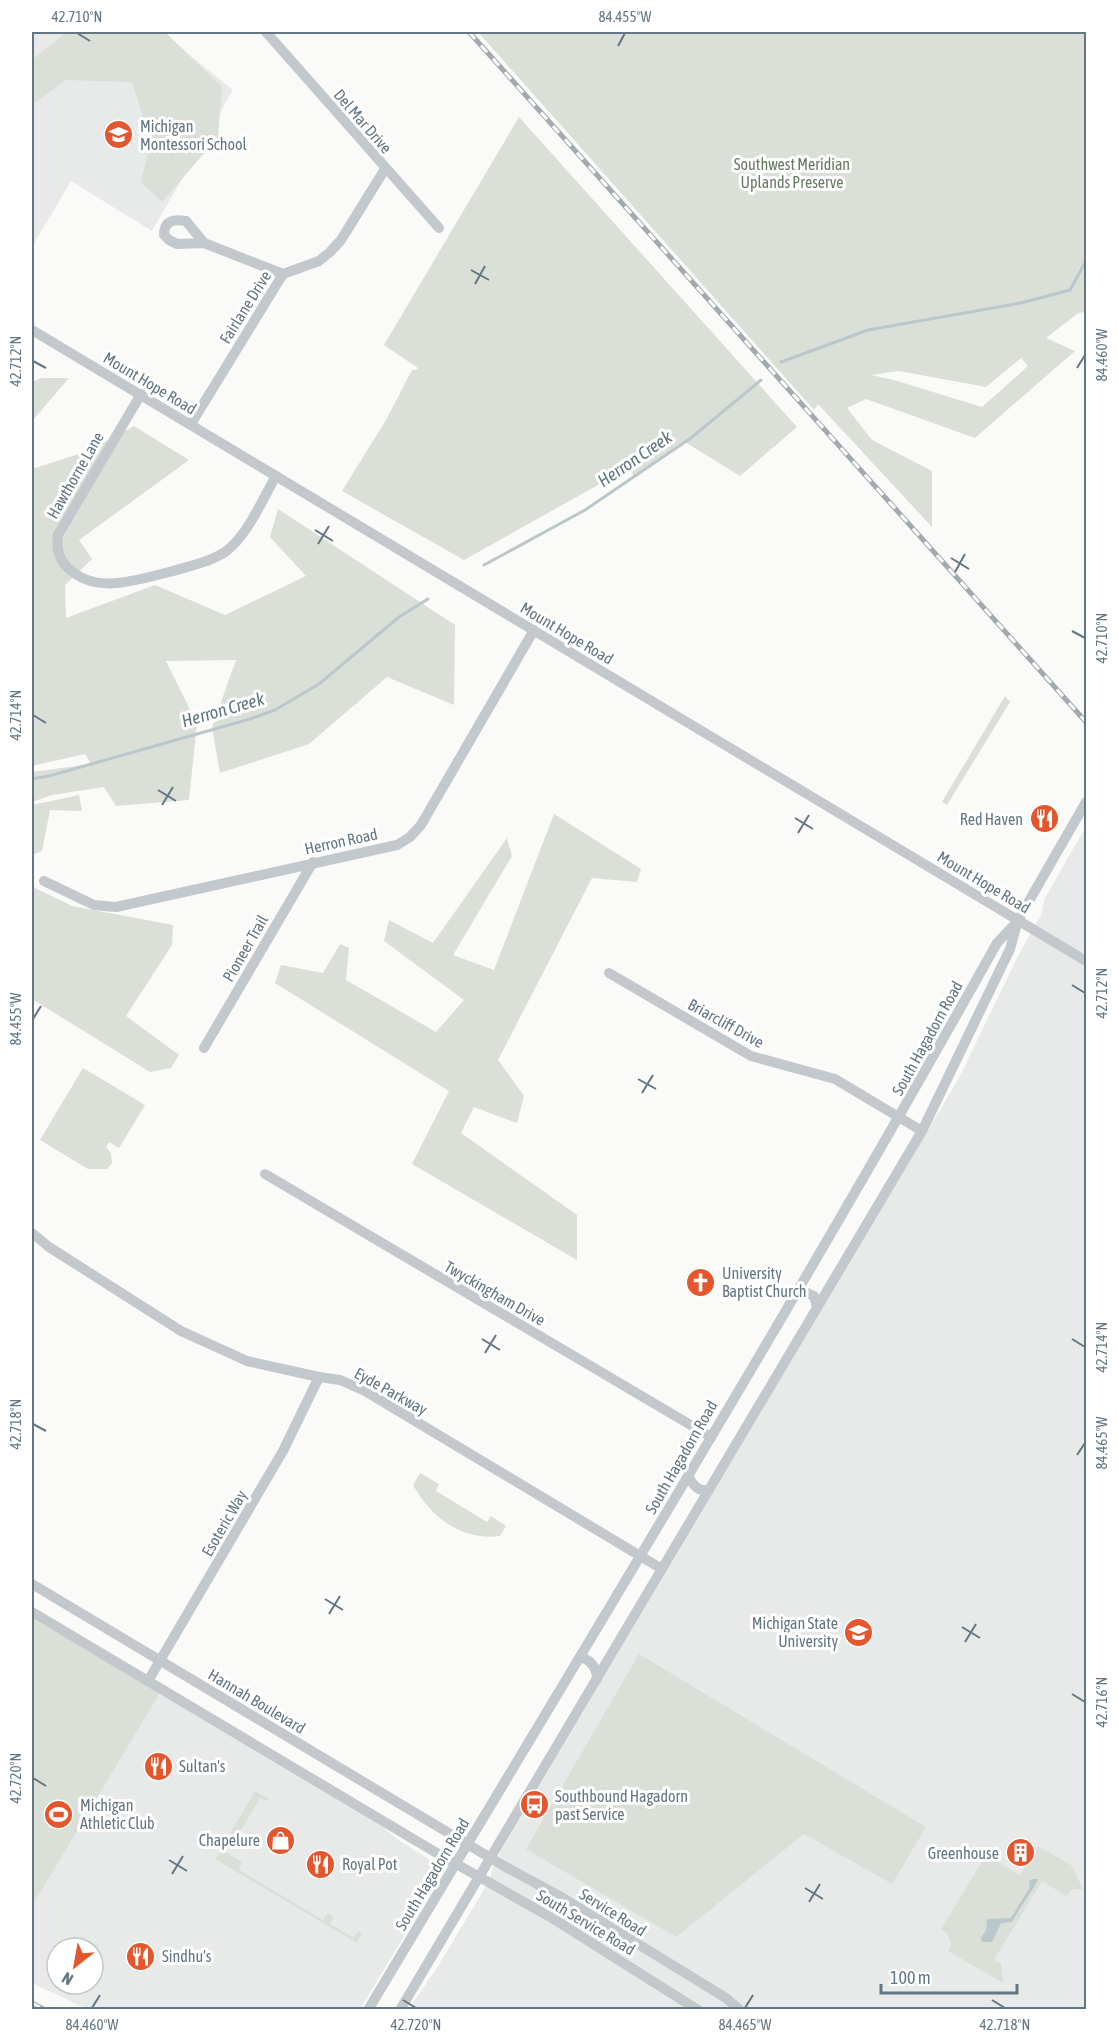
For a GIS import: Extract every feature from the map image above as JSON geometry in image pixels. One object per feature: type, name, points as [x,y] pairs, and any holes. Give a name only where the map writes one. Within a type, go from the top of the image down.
[{"type":"street","name":"Del Mar Drive","points":[[266,32],[439,228]]},
{"type":"street","name":"Fairlane Drive","points":[[191,424],[283,274],[319,261],[330,252],[341,240],[385,169]]},
{"type":"street","points":[[204,243],[283,274]]},
{"type":"street","name":"Mount Hope Road","points":[[32,330],[1086,961]]},
{"type":"street","name":"Hawthorne Lane","points":[[141,394],[58,535],[57,546],[60,558],[66,567],[78,576],[96,582],[119,583],[186,567],[220,555],[230,549],[239,537],[276,476]]},
{"type":"street","name":"Herron Road","points":[[44,881],[94,905],[116,907],[397,844],[414,834],[534,630]]},
{"type":"street","name":"South Hagadorn Road","points":[[368,2010],[641,1556],[899,1117],[997,943],[1018,920],[1086,802]]},
{"type":"street","name":"Pioneer Trail","points":[[204,1048],[313,862]]},
{"type":"street","name":"South Hagadorn Road","points":[[400,2010],[922,1131],[1010,949],[1018,920]]},
{"type":"street","name":"Briarcliff Drive","points":[[609,973],[751,1056],[836,1079],[922,1131]]},
{"type":"street","name":"Twyckingham Drive","points":[[265,1174],[711,1437]]},
{"type":"street","name":"Eyde Parkway","points":[[32,1233],[49,1247],[181,1331],[247,1361],[340,1380],[365,1391],[662,1569]]},
{"type":"street","points":[[796,1291],[814,1296],[818,1307]]},
{"type":"street","name":"Esoteric Way","points":[[148,1681],[277,1461],[320,1377]]},
{"type":"street","points":[[688,1476],[697,1488],[704,1491],[709,1490]]},
{"type":"street","name":"Hannah Boulevard","points":[[32,1584],[467,1844]]},
{"type":"street","points":[[32,1611],[455,1864]]},
{"type":"street","points":[[581,1657],[594,1666],[597,1679]]},
{"type":"street","name":"Service Road","points":[[467,1844],[563,1898],[726,1998],[740,2010]]},
{"type":"street","name":"South Service Road","points":[[455,1864],[561,1923],[698,2010]]},
{"type":"shaded area","name":"Michigan Montessori School","points":[[32,32],[161,32],[233,90],[152,231],[71,181],[32,247]]},
{"type":"shaded area","name":"Michigan State University","points":[[1086,826],[1086,2009],[408,2010],[435,1971],[491,1878],[491,1872],[502,1849],[959,1078],[1017,958],[1042,913],[1044,900]]},
{"type":"shaded area","points":[[160,1693],[382,1826],[398,1840],[437,1864],[441,1870],[440,1877],[360,2009],[87,2009],[60,1996],[105,1996],[105,1936],[45,1936],[45,1989],[32,1983],[32,1906]]},
{"type":"shaded area","points":[[1038,1879],[1012,1922],[1001,1923],[992,1942],[982,1942],[981,1938],[986,1930],[987,1919],[1011,1918],[1030,1887],[1029,1881]]},
{"type":"green space","points":[[67,32],[165,32],[222,87],[218,137],[162,202],[141,182],[151,142],[132,82],[66,80],[32,105],[32,60]]},
{"type":"green space","name":"Southwest Meridian Uplands Preserve","points":[[478,32],[1086,32],[1086,311],[1077,314],[1046,338],[1075,351],[975,438],[866,399],[847,408],[872,440],[932,471],[932,527],[818,404],[814,410]],"holes":[[[1021,358],[1028,366],[982,407],[871,375],[899,371],[986,387]]]},
{"type":"green space","points":[[519,117],[797,427],[740,476],[685,442],[634,477],[630,467],[464,560],[342,491],[386,420],[412,370],[418,368],[384,345]]},
{"type":"green space","points":[[41,378],[69,378],[32,421],[32,382]]},
{"type":"green space","points":[[134,426],[189,460],[79,540],[92,559],[65,585],[66,618],[155,585],[225,615],[306,576],[270,537],[278,509],[455,625],[454,705],[387,677],[309,744],[220,773],[212,727],[236,660],[166,661],[197,724],[189,800],[116,806],[104,787],[52,795],[32,802],[32,772],[91,764],[85,754],[32,766],[32,469],[88,451]]},
{"type":"green space","points":[[1005,696],[1010,702],[947,805],[942,802]]},
{"type":"green space","points":[[79,795],[82,811],[50,810],[42,851],[32,855],[32,805]]},
{"type":"green space","points":[[554,814],[641,869],[637,882],[592,878],[498,1060],[524,1096],[517,1123],[474,1107],[461,1133],[577,1215],[577,1260],[412,1164],[449,1091],[275,983],[281,965],[323,973],[340,944],[349,948],[346,980],[436,1032],[464,1000],[384,941],[389,920],[433,943],[507,838],[512,856],[453,955],[494,970]]},
{"type":"green space","points":[[35,888],[72,906],[173,925],[172,945],[126,1016],[179,1055],[171,1068],[150,1072],[32,999],[32,890]]},
{"type":"green space","points":[[83,1068],[145,1105],[119,1148],[109,1142],[106,1147],[111,1153],[112,1163],[107,1169],[88,1169],[40,1140]]},
{"type":"green space","points":[[420,1473],[439,1484],[436,1491],[487,1522],[491,1516],[506,1526],[500,1536],[472,1535],[438,1517],[420,1497],[413,1485]]},
{"type":"green space","name":"Michigan Athletic Club","points":[[32,1618],[160,1693],[32,1906]]},
{"type":"green space","points":[[639,1654],[926,1827],[892,1884],[804,1834],[676,1937],[526,1849]]},
{"type":"green space","points":[[255,1791],[269,1799],[266,1801],[260,1798],[235,1840],[241,1844],[239,1847],[227,1839]]},
{"type":"green space","points":[[1038,1846],[1071,1865],[1083,1889],[1073,1889],[1066,1896],[1042,1881],[994,1960],[1001,1964],[1003,1983],[948,1951],[951,1945],[950,1940],[941,1929],[986,1855],[1020,1875]]},
{"type":"green space","points":[[226,1852],[242,1862],[239,1870],[323,1920],[328,1913],[334,1917],[330,1924],[353,1937],[358,1931],[362,1933],[357,1943],[215,1859],[220,1853]]},
{"type":"waterway","name":"Herron Creek","points":[[781,362],[868,330],[1021,303],[1070,290],[1086,261]]},
{"type":"waterway","name":"Herron Creek","points":[[484,565],[585,510],[691,438],[761,380]]},
{"type":"waterway","name":"Herron Creek","points":[[32,779],[250,719],[275,710],[319,684],[399,617],[428,599]]},
{"type":"railway","points":[[469,32],[1086,722]]},
{"type":"railway","points":[[32,2003],[45,2010]]},
{"type":"place","name":"Michigan Montessori School","points":[[119,135]]},
{"type":"place","name":"Red Haven","points":[[1044,819]]},
{"type":"place","name":"University Baptist Church","points":[[701,1282]]},
{"type":"place","name":"Michigan State University","points":[[859,1632]]},
{"type":"place","name":"Sultan's","points":[[158,1766]]},
{"type":"place","name":"Southbound Hagadorn past Service","points":[[534,1805]]},
{"type":"place","name":"Michigan Athletic Club","points":[[59,1814]]},
{"type":"place","name":"Chapelure","points":[[281,1840]]},
{"type":"place","name":"Greenhouse","points":[[1020,1853]]},
{"type":"place","name":"Royal Pot","points":[[321,1864]]},
{"type":"place","name":"Sindhu's","points":[[141,1956]]}]
